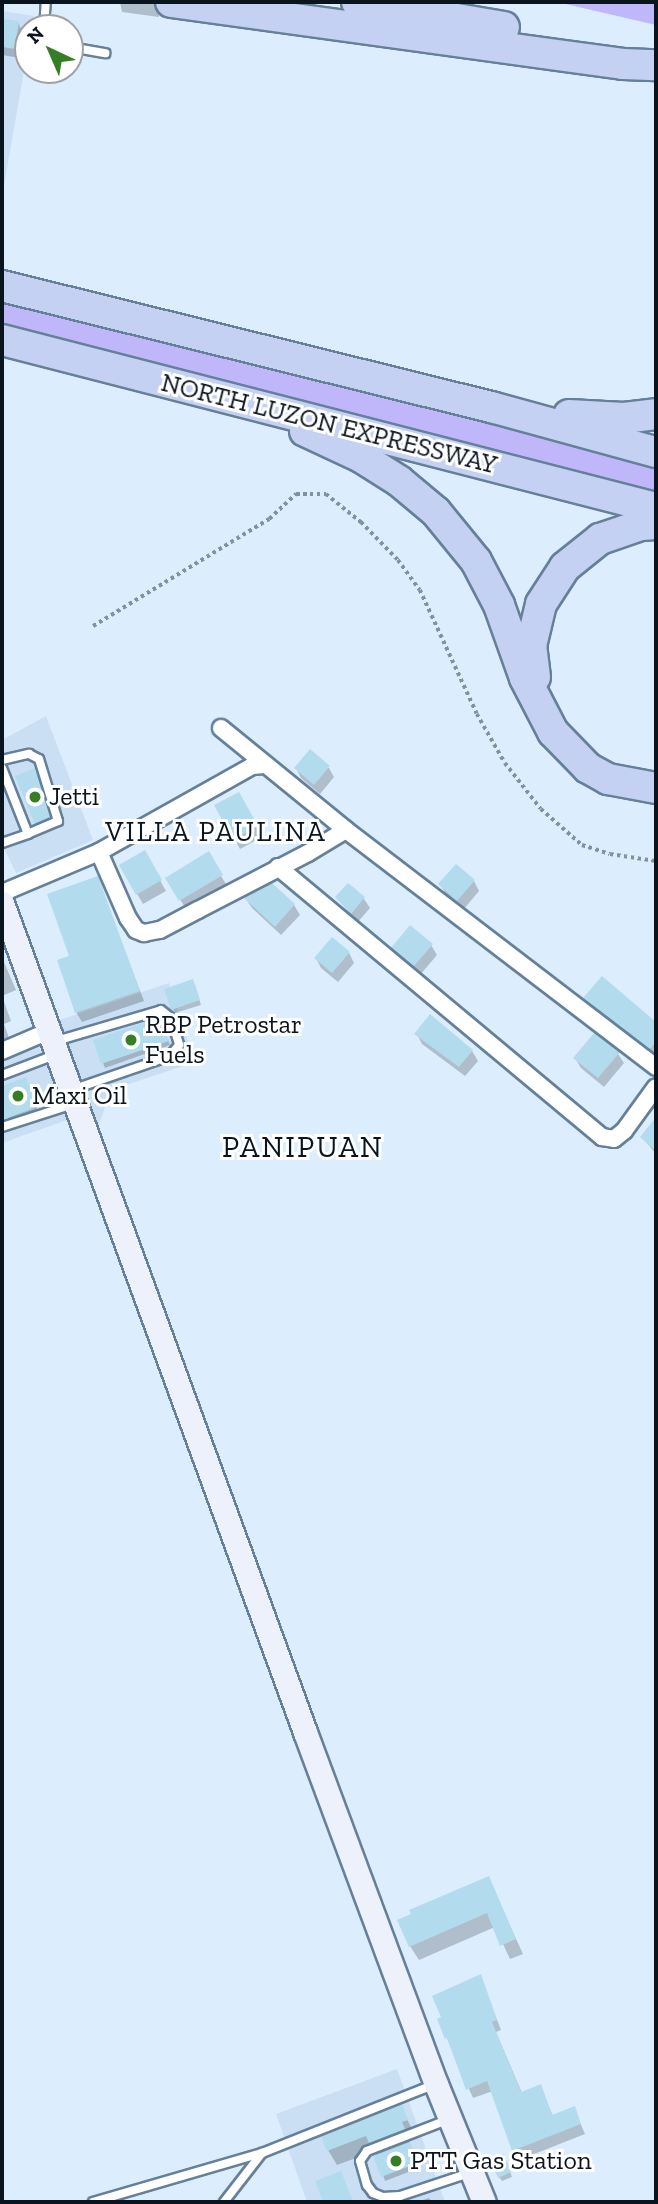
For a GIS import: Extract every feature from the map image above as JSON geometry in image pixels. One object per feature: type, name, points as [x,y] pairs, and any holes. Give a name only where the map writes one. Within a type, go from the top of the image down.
[{"type":"highway","points":[[171,2],[623,64],[656,65]]},
{"type":"highway","points":[[357,2],[656,50]]},
{"type":"highway","points":[[623,64],[656,74]]},
{"type":"highway","points":[[2,286],[491,407],[656,452]]},
{"type":"highway","name":"NORTH LUZON EXPRESSWAY","points":[[2,340],[656,508]]},
{"type":"highway","points":[[238,400],[361,457],[399,481],[436,512],[476,561],[499,605],[524,678],[553,732],[588,768],[627,785],[656,788]]},
{"type":"highway","points":[[491,407],[624,418],[656,414]]},
{"type":"highway","points":[[542,715],[531,646],[541,604],[553,583],[583,550],[600,538],[641,525],[656,524]]},
{"type":"main road","points":[[2,903],[436,2084],[484,2202]]},
{"type":"street","points":[[221,728],[346,830],[656,1067]]},
{"type":"street","points":[[2,893],[99,852],[251,766],[265,765]]},
{"type":"street","points":[[99,852],[128,918],[136,930],[145,933],[160,930],[346,830]]},
{"type":"street","points":[[278,867],[602,1137],[614,1139],[624,1131],[656,1087]]},
{"type":"street","points":[[2,1051],[54,1042]]},
{"type":"lane","points":[[84,49],[105,53]]},
{"type":"lane","points":[[2,760],[30,754],[39,759],[58,821],[2,843]]},
{"type":"lane","points":[[2,768],[28,834]]},
{"type":"lane","points":[[2,1076],[54,1042],[161,1010],[171,1018],[179,1045],[170,1056],[2,1127]]},
{"type":"lane","points":[[93,2202],[262,2153],[436,2084]]},
{"type":"lane","points":[[450,2119],[361,2155],[367,2185],[373,2193],[383,2197],[400,2196],[472,2172]]},
{"type":"lane","points":[[223,2202],[262,2153]]},
{"type":"path","points":[[93,626],[269,519],[296,494],[326,494],[361,522],[398,560],[420,590],[477,714],[505,763],[541,809],[582,845],[610,854],[656,861]]},
{"type":"shaded area","points":[[557,2],[656,2],[656,25]]},
{"type":"shaded area","points":[[2,11],[21,14],[14,14],[14,84],[22,84],[2,197]]},
{"type":"shaded area","points":[[2,294],[656,461],[656,498],[2,332]]},
{"type":"shaded area","points":[[46,716],[93,840],[16,873],[2,844],[2,740]]},
{"type":"shaded area","points":[[169,983],[195,1062],[111,1090],[96,1133],[57,1021]]},
{"type":"shaded area","points":[[38,1043],[67,1120],[2,1143],[2,1057]]},
{"type":"shaded area","points":[[397,2069],[445,2202],[307,2202],[276,2114]]},
{"type":"building","points":[[2,19],[14,20],[14,49],[2,47]]},
{"type":"building","points":[[310,749],[330,766],[314,785],[294,768]]},
{"type":"building","name":"Jetti","points":[[35,768],[50,817],[35,824],[15,776]]},
{"type":"building","points":[[239,792],[258,826],[233,840],[214,805]]},
{"type":"building","points":[[145,850],[162,880],[136,895],[119,865]]},
{"type":"building","points":[[209,851],[223,875],[179,901],[165,878]]},
{"type":"building","points":[[456,864],[475,880],[457,901],[438,884]]},
{"type":"building","points":[[98,876],[140,991],[75,1013],[57,960],[69,956],[47,894]]},
{"type":"building","points":[[272,883],[295,904],[275,927],[244,898]]},
{"type":"building","points":[[348,883],[365,897],[351,914],[335,897]]},
{"type":"building","points":[[410,925],[433,944],[414,966],[391,948]]},
{"type":"building","points":[[332,937],[350,952],[332,973],[314,958]]},
{"type":"building","points":[[602,976],[656,1022],[656,1042],[650,1049],[583,998]]},
{"type":"building","points":[[193,979],[200,1000],[171,1010],[164,989]]},
{"type":"building","points":[[430,1014],[473,1050],[459,1067],[414,1034]]},
{"type":"building","name":"RBP Petrostar Fuels","points":[[160,1017],[169,1041],[101,1064],[93,1040]]},
{"type":"building","points":[[594,1033],[620,1052],[598,1078],[573,1058]]},
{"type":"building","name":"Maxi Oil","points":[[26,1077],[37,1107],[5,1119],[2,1086]]},
{"type":"building","points":[[656,1117],[656,1151],[640,1137]]},
{"type":"building","points":[[489,1876],[516,1939],[500,1946],[487,1913],[409,1947],[397,1920],[411,1914],[409,1910]]},
{"type":"building","points":[[481,1974],[497,2020],[492,2022],[521,2092],[541,2084],[552,2115],[575,2106],[581,2124],[512,2151],[487,2081],[466,2090],[437,2019],[441,2017],[432,1996]]},
{"type":"building","points":[[402,2104],[408,2120],[402,2122],[405,2129],[369,2143],[366,2136],[327,2151],[321,2136]]},
{"type":"building","name":"PTT Gas Station","points":[[410,2142],[418,2163],[381,2177],[373,2156]]},
{"type":"building","points":[[504,2154],[511,2172],[498,2178],[490,2159]]},
{"type":"building","points":[[341,2171],[353,2202],[323,2202],[315,2181]]},
{"type":"place","name":"Jetti","points":[[35,797]]},
{"type":"place","name":"RBP Petrostar Fuels","points":[[131,1040]]},
{"type":"place","name":"Maxi Oil","points":[[18,1096]]},
{"type":"place","name":"PTT Gas Station","points":[[396,2161]]},
{"type":"district","name":"VILLA PAULINA","points":[[216,832]]},
{"type":"district","name":"PANIPUAN","points":[[303,1147]]}]
